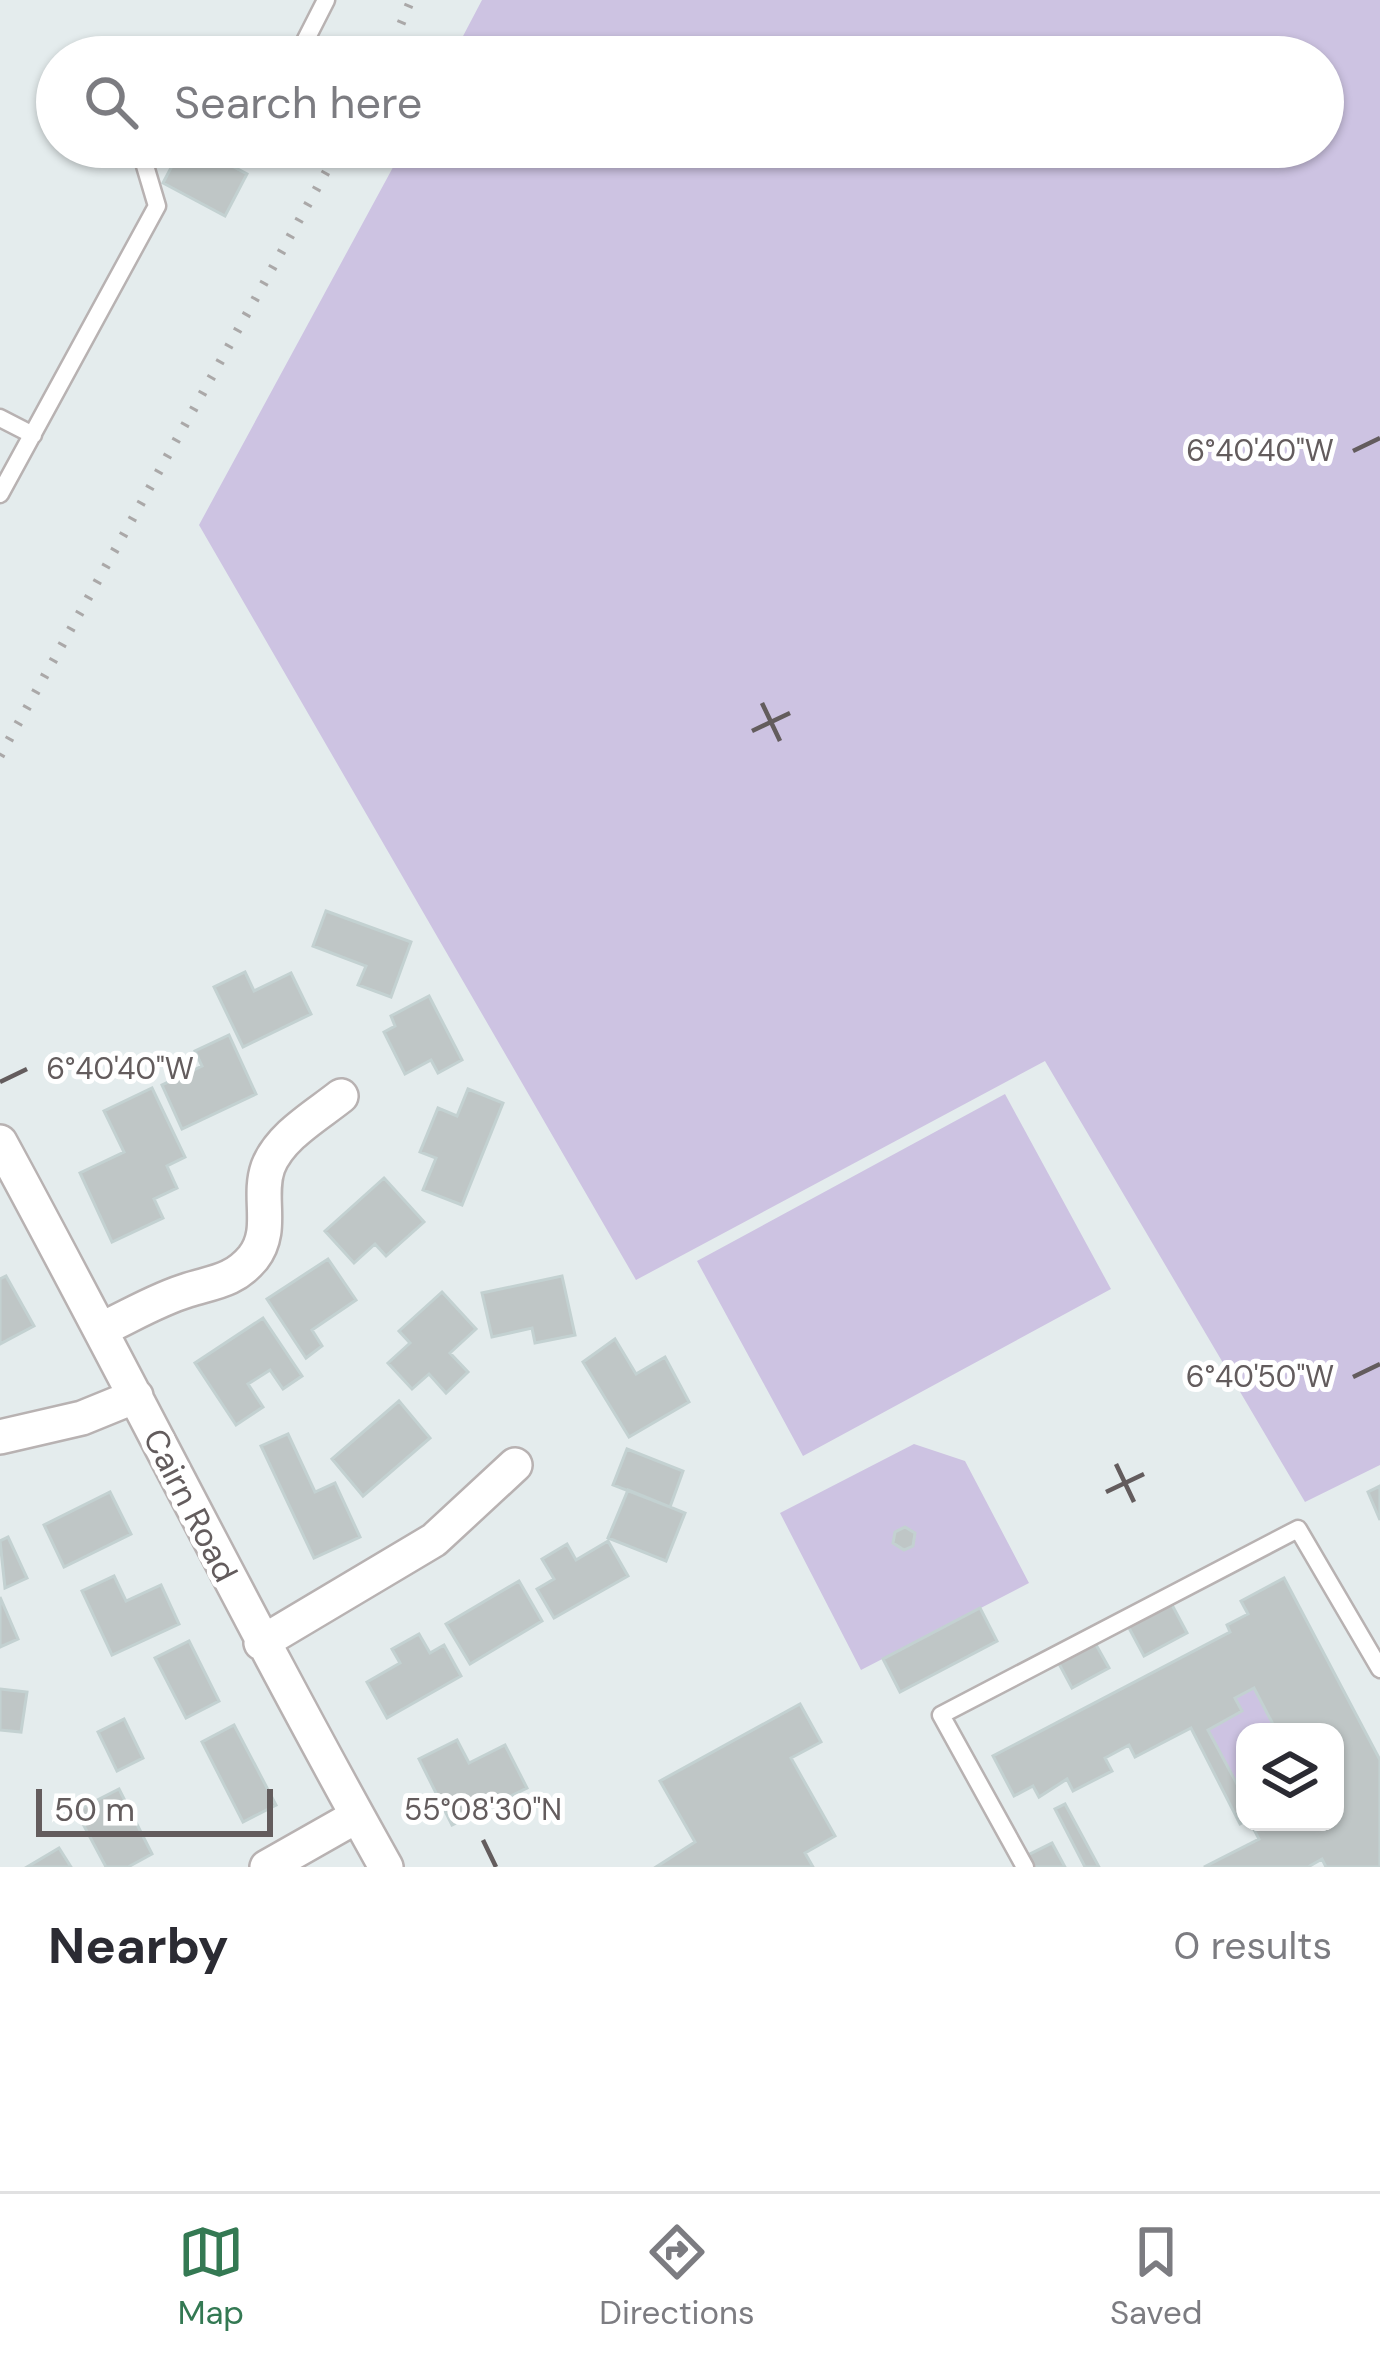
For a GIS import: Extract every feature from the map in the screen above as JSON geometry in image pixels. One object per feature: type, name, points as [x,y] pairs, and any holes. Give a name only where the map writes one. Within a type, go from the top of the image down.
[{"type":"street","points":[[102,1329],[187,1290],[225,1282],[255,1256],[268,1219],[263,1192],[268,1166],[283,1143],[341,1096]]},
{"type":"street","name":"Cairn Road","points":[[0,1142],[102,1329],[261,1643],[386,1867]]},
{"type":"street","points":[[0,1437],[82,1418],[136,1396]]},
{"type":"street","points":[[261,1643],[434,1540],[515,1465]]},
{"type":"street","points":[[267,1867],[357,1816]]},
{"type":"lane","points":[[308,36],[326,0]]},
{"type":"lane","points":[[0,494],[158,206],[146,168]]},
{"type":"lane","points":[[0,418],[33,435]]},
{"type":"lane","points":[[1024,1867],[941,1715],[1298,1528],[1380,1669]]},
{"type":"shaded area","points":[[482,0],[1380,0],[1380,1465],[1305,1502],[1045,1061],[636,1280],[199,525],[393,168],[1344,168],[1344,36],[463,36]]},
{"type":"shaded area","points":[[1005,1094],[1111,1289],[803,1456],[697,1261]]},
{"type":"shaded area","points":[[914,1444],[965,1461],[1029,1583],[861,1670],[780,1513]]},
{"type":"shaded area","points":[[1254,1688],[1272,1723],[1236,1723],[1236,1782],[1208,1730],[1242,1712],[1235,1698]]},
{"type":"building","points":[[171,168],[236,168],[247,174],[225,216],[163,183]]},
{"type":"building","points":[[326,911],[411,942],[391,997],[358,985],[366,966],[313,946]]},
{"type":"building","points":[[245,972],[254,991],[291,973],[311,1014],[243,1047],[214,987]]},
{"type":"building","points":[[429,996],[462,1060],[438,1073],[431,1060],[405,1074],[384,1032],[395,1026],[391,1016]]},
{"type":"building","points":[[229,1035],[256,1094],[182,1129],[162,1085],[202,1066],[195,1051]]},
{"type":"building","points":[[152,1088],[185,1157],[167,1166],[177,1188],[154,1199],[163,1218],[112,1242],[80,1173],[124,1152],[104,1111]]},
{"type":"building","points":[[468,1089],[503,1103],[462,1205],[423,1190],[436,1158],[420,1152],[438,1108],[457,1116]]},
{"type":"building","points":[[384,1178],[424,1222],[386,1256],[375,1244],[354,1263],[325,1231]]},
{"type":"building","points":[[328,1259],[356,1300],[312,1330],[322,1346],[306,1358],[267,1299]]},
{"type":"building","points":[[6,1276],[34,1326],[0,1344],[0,1279]]},
{"type":"building","points":[[562,1276],[575,1335],[535,1343],[532,1328],[492,1337],[482,1293]]},
{"type":"building","points":[[442,1292],[476,1329],[450,1353],[468,1372],[446,1393],[429,1374],[412,1389],[388,1363],[410,1343],[399,1331]]},
{"type":"building","points":[[263,1318],[302,1376],[283,1389],[270,1370],[248,1384],[263,1407],[236,1425],[195,1363]]},
{"type":"building","points":[[615,1339],[636,1374],[665,1357],[689,1402],[629,1437],[583,1362]]},
{"type":"building","points":[[399,1401],[430,1438],[363,1496],[332,1459]]},
{"type":"building","points":[[288,1434],[315,1492],[335,1483],[360,1537],[314,1558],[261,1446]]},
{"type":"building","points":[[627,1449],[683,1471],[670,1507],[613,1485]]},
{"type":"building","points":[[1380,1486],[1380,1520],[1368,1492]]},
{"type":"building","points":[[628,1490],[685,1513],[666,1561],[608,1538]]},
{"type":"building","points":[[110,1492],[131,1534],[64,1567],[44,1525]]},
{"type":"building","points":[[905,1527],[915,1533],[913,1546],[904,1550],[893,1543],[895,1532]]},
{"type":"building","points":[[8,1537],[27,1578],[5,1588],[0,1541]]},
{"type":"building","points":[[608,1541],[628,1576],[554,1618],[537,1589],[554,1579],[542,1559],[567,1544],[576,1560]]},
{"type":"building","points":[[114,1576],[126,1601],[161,1585],[179,1624],[112,1655],[82,1591]]},
{"type":"building","points":[[1284,1578],[1380,1760],[1380,1867],[1326,1867],[1322,1859],[1308,1867],[1204,1867],[1259,1839],[1255,1831],[1344,1831],[1344,1723],[1272,1723],[1254,1688],[1235,1698],[1242,1711],[1208,1730],[1236,1782],[1236,1816],[1191,1728],[1135,1757],[1129,1745],[1105,1758],[1112,1771],[1073,1791],[1067,1779],[1039,1797],[1033,1786],[1014,1796],[993,1756],[1230,1632],[1227,1625],[1248,1614],[1241,1601]]},
{"type":"building","points":[[519,1581],[542,1621],[470,1664],[446,1624]]},
{"type":"building","points":[[0,1597],[18,1639],[0,1647]]},
{"type":"building","points":[[1171,1603],[1187,1633],[1144,1656],[1128,1626]]},
{"type":"building","points":[[980,1608],[997,1641],[900,1692],[883,1659]]},
{"type":"building","points":[[419,1634],[430,1653],[444,1645],[461,1676],[387,1718],[367,1682],[400,1663],[392,1649]]},
{"type":"building","points":[[189,1641],[219,1701],[186,1718],[155,1658]]},
{"type":"building","points":[[1095,1643],[1109,1668],[1072,1688],[1058,1662]]},
{"type":"building","points":[[0,1689],[27,1692],[21,1732],[0,1730]]},
{"type":"building","points":[[800,1704],[821,1742],[791,1758],[835,1836],[805,1853],[813,1867],[656,1867],[695,1842],[660,1781]]},
{"type":"building","points":[[124,1719],[143,1758],[117,1771],[98,1732]]},
{"type":"building","points":[[234,1725],[276,1805],[243,1822],[202,1742]]},
{"type":"building","points":[[457,1740],[469,1763],[505,1745],[527,1788],[452,1825],[419,1759]]},
{"type":"building","points":[[119,1789],[152,1854],[128,1867],[106,1867],[76,1811]]},
{"type":"building","points":[[1065,1804],[1099,1867],[1085,1867],[1055,1809]]},
{"type":"building","points":[[1052,1843],[1065,1867],[1034,1867],[1028,1855]]},
{"type":"building","points":[[59,1848],[71,1867],[27,1867]]},
{"type":"railway","points":[[396,36],[411,0]]},
{"type":"railway","points":[[0,756],[328,168]]}]
